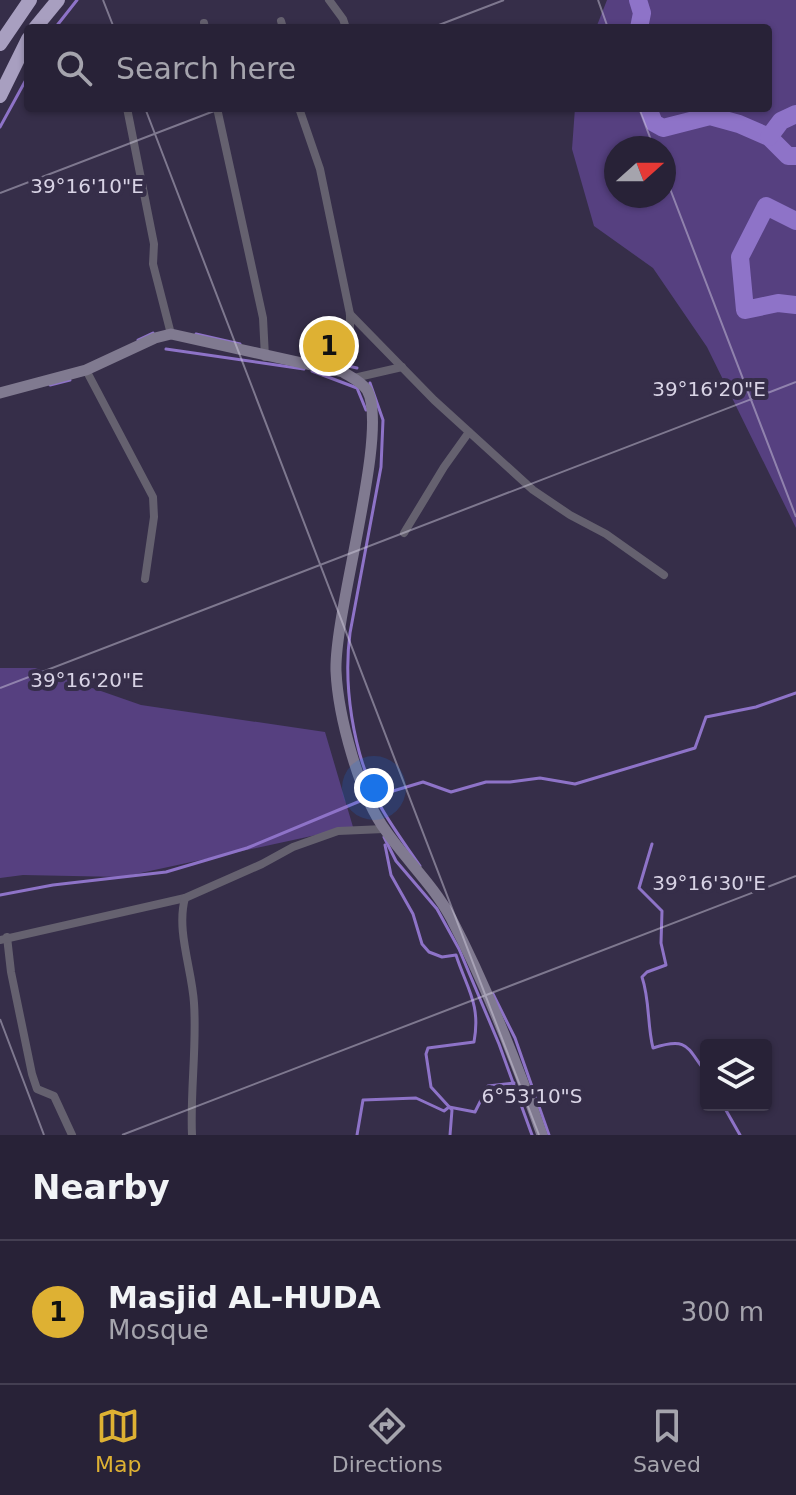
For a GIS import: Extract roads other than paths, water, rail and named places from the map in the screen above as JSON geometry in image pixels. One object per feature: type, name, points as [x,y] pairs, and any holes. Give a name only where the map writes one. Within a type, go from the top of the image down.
[{"type":"highway","points":[[0,44],[30,0]]},
{"type":"highway","points":[[38,24],[58,0]]},
{"type":"highway","points":[[0,96],[24,47]]},
{"type":"street","points":[[329,0],[345,24]]},
{"type":"street","points":[[128,112],[154,244],[153,264],[171,334]]},
{"type":"street","points":[[218,112],[263,318],[265,357]]},
{"type":"street","points":[[300,112],[320,169],[350,314],[348,375]]},
{"type":"street","points":[[350,314],[469,432],[533,490],[606,534],[664,575]]},
{"type":"street","points":[[0,393],[86,370],[155,338],[171,334],[348,375],[402,367]]},
{"type":"street","points":[[86,370],[153,497],[154,517],[145,579]]},
{"type":"street","points":[[348,375],[366,388],[373,424],[340,623],[336,671],[347,735],[362,787],[384,829],[449,914],[521,1076],[542,1135]]},
{"type":"street","points":[[404,533],[469,432]]},
{"type":"street","points":[[72,1135],[54,1096],[37,1089],[29,1064],[4,938],[185,898],[293,847],[338,831],[384,829]]},
{"type":"street","points":[[185,898],[181,912],[194,1001],[195,1044],[191,1072],[190,1134]]},
{"type":"waterway","points":[[58,24],[77,0]]},
{"type":"waterway","points":[[638,0],[642,13],[640,24]]},
{"type":"waterway","points":[[0,127],[24,83]]},
{"type":"waterway","points":[[650,112],[654,123],[663,128],[710,116],[739,124],[769,137],[788,156],[796,156]]},
{"type":"waterway","points":[[769,137],[781,121],[796,114]]},
{"type":"waterway","points":[[796,221],[766,206],[740,257],[745,310],[778,303],[796,305]]},
{"type":"waterway","points":[[138,340],[153,333]]},
{"type":"waterway","points":[[196,334],[240,344]]},
{"type":"waterway","points":[[166,349],[304,369]]},
{"type":"waterway","points":[[348,366],[357,368]]},
{"type":"waterway","points":[[312,371],[357,388],[366,410]]},
{"type":"waterway","points":[[50,385],[70,380]]},
{"type":"waterway","points":[[370,383],[383,420],[381,467],[350,633],[349,696],[356,738],[368,779],[386,816],[420,866]]},
{"type":"waterway","points":[[373,797],[423,782],[451,792],[486,782],[540,778],[575,784],[695,748],[706,717],[756,707],[796,693]]},
{"type":"waterway","points":[[0,895],[53,885],[166,872],[247,848],[365,799]]},
{"type":"waterway","points":[[384,837],[396,861],[437,909],[459,949],[499,1044],[532,1135]]},
{"type":"waterway","points":[[652,844],[639,888],[662,911],[661,943],[666,965],[642,977],[653,1048],[681,1044],[700,1064]]},
{"type":"waterway","points":[[385,845],[391,875],[413,914],[422,944],[429,952],[442,957],[456,955],[472,997],[476,1017],[474,1042],[428,1048],[426,1054],[431,1087],[452,1110],[450,1135]]},
{"type":"waterway","points":[[493,994],[515,1038],[549,1135]]},
{"type":"waterway","points":[[357,1135],[363,1100],[416,1098],[444,1111],[449,1107],[475,1112],[488,1086],[514,1083]]},
{"type":"waterway","points":[[726,1111],[740,1135]]},
{"type":"place","name":"Masjid AL-HUDA","points":[[329,346]]}]
